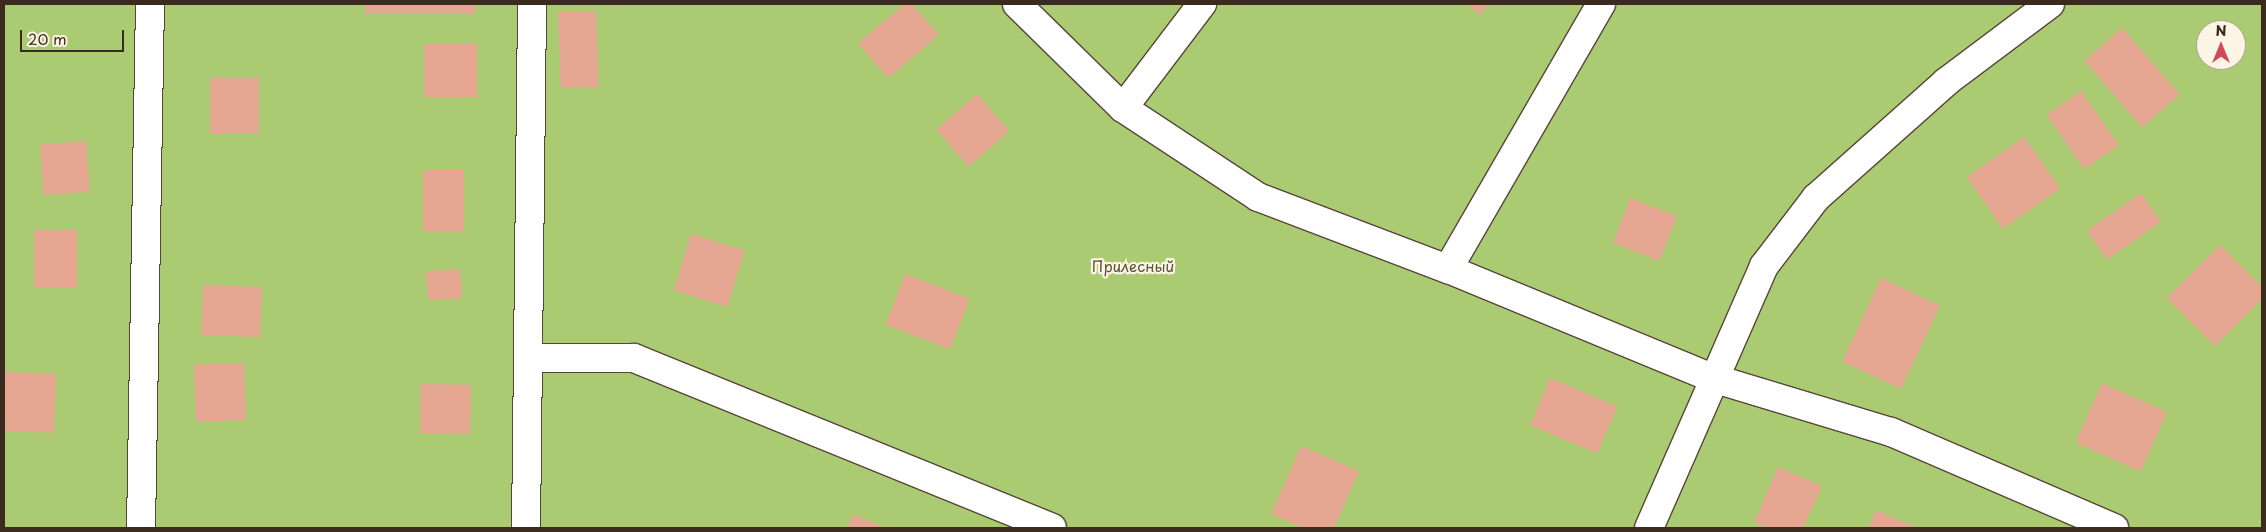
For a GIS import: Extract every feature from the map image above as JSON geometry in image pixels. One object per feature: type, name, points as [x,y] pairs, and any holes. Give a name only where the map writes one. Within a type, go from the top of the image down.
[{"type":"street","points":[[141,528],[150,4]]},
{"type":"street","points":[[526,528],[532,4]]},
{"type":"street","points":[[1017,4],[1123,108],[1258,197],[1448,268],[1712,378],[1891,432],[2114,528]]},
{"type":"street","points":[[1123,108],[1202,4]]},
{"type":"street","points":[[1448,268],[1601,4]]},
{"type":"street","points":[[1649,528],[1712,378],[1764,266],[1816,198],[1946,82],[2050,4]]},
{"type":"street","points":[[528,358],[634,358],[1052,528]]},
{"type":"green space","name":"Прилесный","points":[[4,4],[2262,4],[2262,528],[4,528]]},
{"type":"building","points":[[365,4],[475,4],[475,14],[365,14]]},
{"type":"building","points":[[905,4],[912,4],[939,35],[888,78],[858,43]]},
{"type":"building","points":[[1467,4],[1489,4],[1480,15]]},
{"type":"building","points":[[596,11],[599,87],[561,88],[558,12]]},
{"type":"building","points":[[2122,28],[2180,94],[2142,127],[2084,61]]},
{"type":"building","points":[[424,44],[477,44],[477,97],[424,97]]},
{"type":"building","points":[[210,77],[259,77],[259,134],[210,134]]},
{"type":"building","points":[[2081,91],[2119,145],[2084,169],[2047,115]]},
{"type":"building","points":[[977,94],[1009,131],[968,166],[936,129]]},
{"type":"building","points":[[2024,137],[2060,189],[2003,229],[1967,177]]},
{"type":"building","points":[[86,141],[90,192],[44,195],[40,144]]},
{"type":"building","points":[[423,170],[464,170],[464,232],[423,232]]},
{"type":"building","points":[[2141,193],[2161,222],[2107,260],[2087,231]]},
{"type":"building","points":[[1630,198],[1677,216],[1659,261],[1613,243]]},
{"type":"building","points":[[34,229],[77,229],[77,288],[34,288]]},
{"type":"building","points":[[691,234],[745,250],[727,307],[674,290]]},
{"type":"building","points":[[2220,245],[2262,287],[2262,299],[2215,346],[2167,298]]},
{"type":"building","points":[[460,269],[462,298],[428,300],[426,271]]},
{"type":"building","points":[[905,274],[969,299],[950,349],[886,324]]},
{"type":"building","points":[[1881,278],[1940,305],[1901,389],[1842,361]]},
{"type":"building","points":[[203,285],[262,287],[260,337],[201,335]]},
{"type":"building","points":[[244,363],[246,420],[196,422],[194,365]]},
{"type":"building","points":[[4,372],[56,374],[54,433],[4,431]]},
{"type":"building","points":[[1550,378],[1617,407],[1597,453],[1530,425]]},
{"type":"building","points":[[2102,383],[2167,412],[2140,471],[2076,442]]},
{"type":"building","points":[[421,384],[471,385],[470,434],[420,433]]},
{"type":"building","points":[[1301,446],[1359,471],[1334,528],[1304,528],[1271,514]]},
{"type":"building","points":[[1778,467],[1822,486],[1803,528],[1767,528],[1754,523]]},
{"type":"building","points":[[1876,510],[1918,528],[1868,528]]},
{"type":"building","points":[[853,514],[886,528],[847,528]]}]
